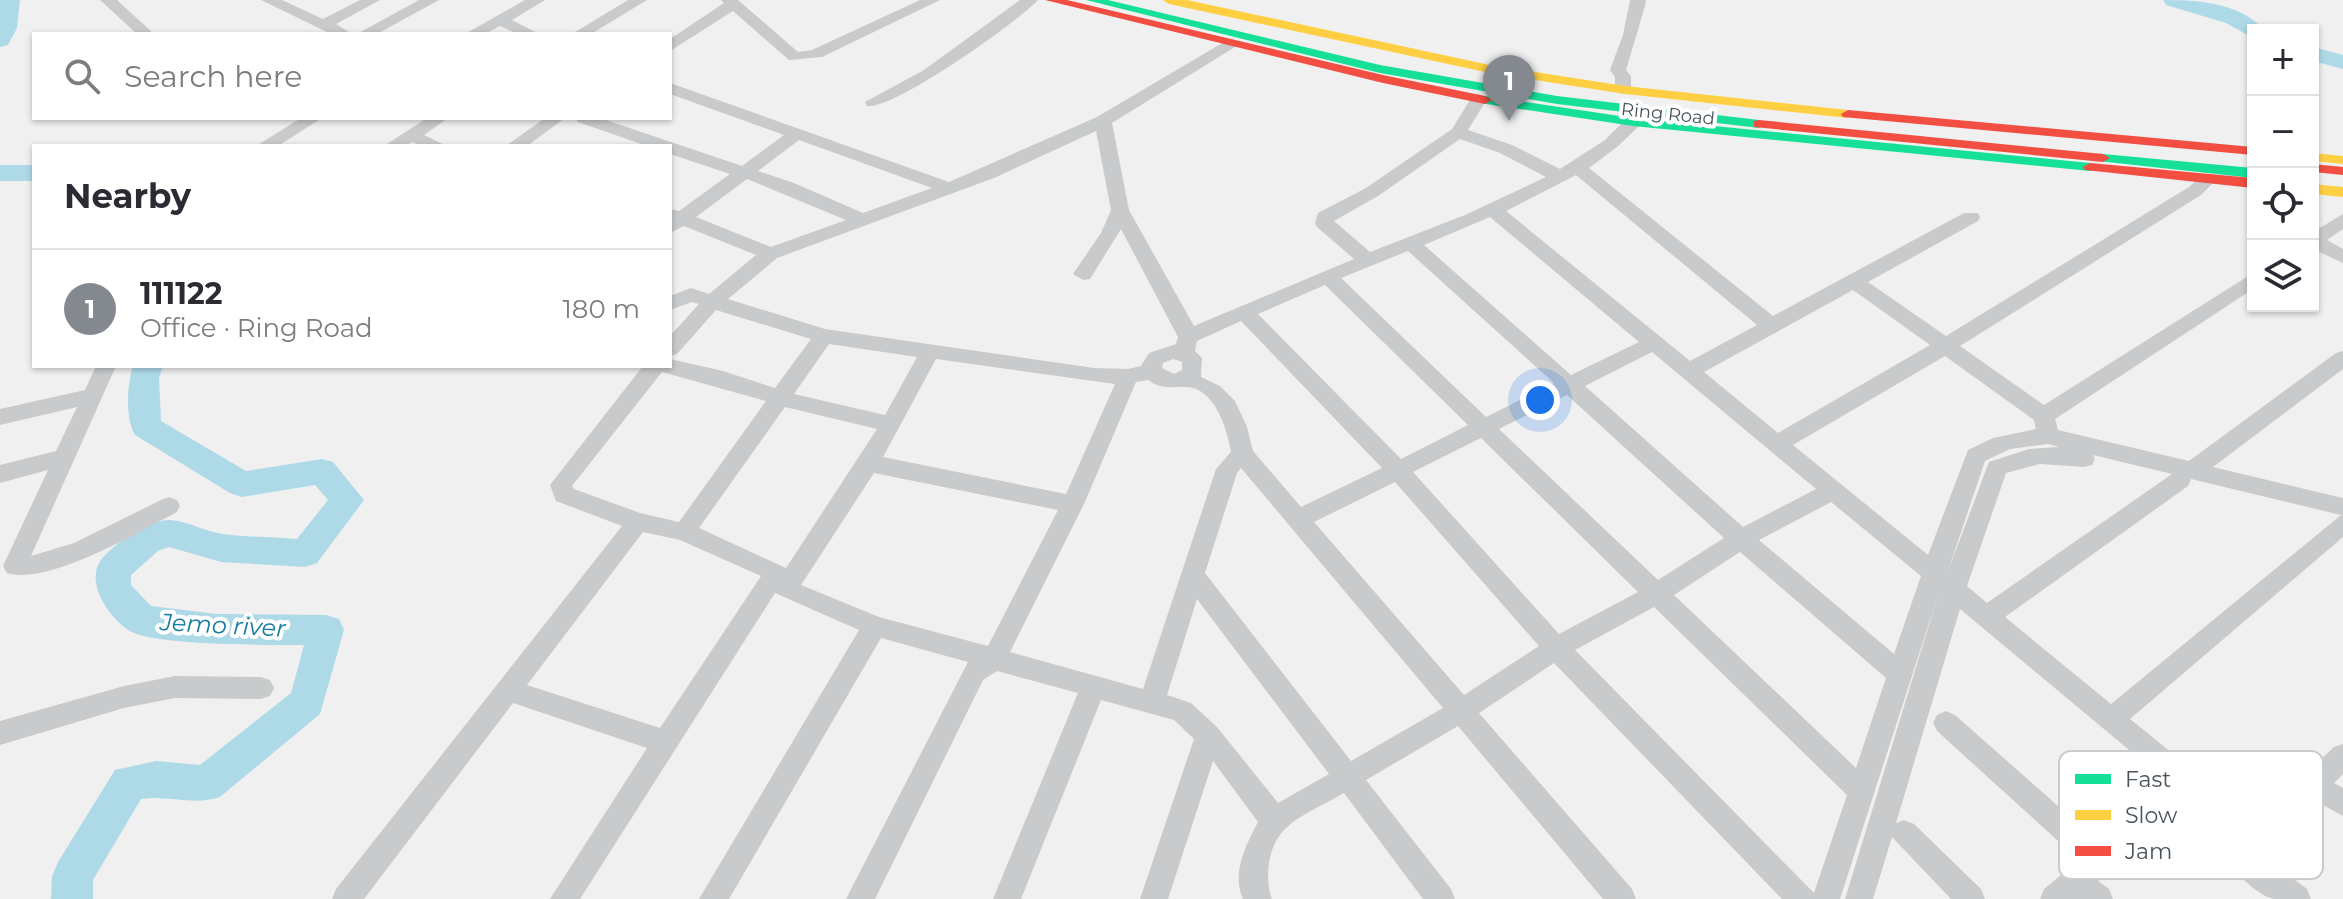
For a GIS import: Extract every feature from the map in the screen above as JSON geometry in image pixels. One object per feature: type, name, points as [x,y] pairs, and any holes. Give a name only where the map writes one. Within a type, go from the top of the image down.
[{"type":"main road","points":[[1051,0],[1229,44],[1479,99],[1633,122],[2247,182]]},
{"type":"main road","name":"Ring Road","points":[[1092,0],[1380,69],[1557,100],[1688,117],[2247,172]]},
{"type":"main road","name":"Ring Road","points":[[1136,0],[1407,63],[1552,88],[1676,105],[2247,161]]},
{"type":"main road","points":[[1169,0],[1441,61],[1623,89],[2247,150]]},
{"type":"main road","points":[[2319,158],[2343,160]]},
{"type":"main road","points":[[2319,169],[2343,171]]},
{"type":"main road","points":[[2319,180],[2343,182]]},
{"type":"main road","points":[[2319,190],[2343,192]]},
{"type":"street","points":[[110,0],[144,32]]},
{"type":"street","points":[[269,0],[340,32]]},
{"type":"street","points":[[324,24],[372,0]]},
{"type":"street","points":[[369,32],[431,0]]},
{"type":"street","points":[[583,32],[639,0]]},
{"type":"street","points":[[672,45],[731,2],[795,57],[816,54],[932,0]]},
{"type":"street","points":[[873,102],[930,73],[1030,0]]},
{"type":"street","points":[[1623,89],[1623,76],[1618,70],[1637,19],[1638,0]]},
{"type":"street","points":[[477,32],[532,1]]},
{"type":"street","points":[[500,20],[527,32]]},
{"type":"street","points":[[672,347],[712,302],[770,254],[1047,149],[1103,121],[1229,44]]},
{"type":"street","points":[[672,89],[949,188]]},
{"type":"street","points":[[1367,260],[1324,223],[1325,217],[1372,192],[1458,132],[1479,99]]},
{"type":"street","points":[[268,144],[310,120]]},
{"type":"street","points":[[397,144],[436,120]]},
{"type":"street","points":[[517,144],[547,120]]},
{"type":"street","points":[[590,120],[658,144]]},
{"type":"street","points":[[1103,121],[1120,210],[1195,365],[1187,379]]},
{"type":"street","points":[[1622,899],[1242,454],[1238,422],[1224,400],[1208,386],[1187,379],[1167,382],[1152,371],[1151,364],[1156,357],[1186,345],[1243,311],[1492,209],[1577,167],[1619,139],[1633,122]]},
{"type":"street","points":[[1458,132],[1506,149],[1559,176]]},
{"type":"street","points":[[674,220],[795,135]]},
{"type":"street","points":[[412,136],[433,144]]},
{"type":"street","points":[[672,149],[788,187],[863,220]]},
{"type":"street","points":[[1577,167],[1772,326]]},
{"type":"street","points":[[1778,443],[1947,345],[2195,191],[2208,179]]},
{"type":"street","points":[[1492,209],[1652,344],[1778,443],[2150,751]]},
{"type":"street","points":[[1083,274],[1110,234],[1120,210]]},
{"type":"street","points":[[1689,371],[1971,217]]},
{"type":"street","points":[[674,220],[727,234],[770,254]]},
{"type":"street","points":[[2343,220],[2313,241],[2343,257]]},
{"type":"street","points":[[1411,243],[1567,386],[1900,674]]},
{"type":"street","points":[[1329,278],[1861,791]]},
{"type":"street","points":[[1855,282],[1947,345],[2046,426],[2187,475],[2343,523]]},
{"type":"street","points":[[1826,899],[1934,572],[1976,456],[2046,426],[2247,284]]},
{"type":"street","points":[[672,288],[824,336],[1094,375],[1128,377],[1152,371]]},
{"type":"street","points":[[672,302],[691,295]]},
{"type":"street","points":[[1243,311],[1397,469],[1556,648],[1802,899]]},
{"type":"street","points":[[684,532],[824,336]]},
{"type":"street","points":[[1299,519],[1652,344]]},
{"type":"street","points":[[564,899],[665,742],[780,580],[869,463],[929,353]]},
{"type":"street","points":[[1987,616],[2187,475],[2343,358]]},
{"type":"street","points":[[672,367],[723,379],[780,398],[890,424]]},
{"type":"street","points":[[105,368],[15,566],[17,568],[81,550],[169,506]]},
{"type":"street","points":[[653,368],[561,485],[564,495],[638,522],[684,532],[875,626],[1182,711],[1208,735],[1274,820]]},
{"type":"street","points":[[860,899],[974,672],[994,659],[1073,504],[1128,377]]},
{"type":"street","points":[[0,417],[91,396]]},
{"type":"street","points":[[1152,702],[1227,469],[1242,454]]},
{"type":"street","points":[[1859,899],[1954,589],[1997,468],[2024,457],[2064,454],[2343,507]]},
{"type":"street","points":[[0,474],[65,457]]},
{"type":"street","points":[[869,463],[1073,504]]},
{"type":"street","points":[[1258,899],[1254,892],[1255,856],[1274,820],[1460,711],[1556,648],[1656,594],[1741,539],[1834,490]]},
{"type":"street","points":[[346,899],[638,522]]},
{"type":"street","points":[[2112,719],[2343,523]]},
{"type":"street","points":[[1192,574],[1441,899]]},
{"type":"street","points":[[713,899],[875,626]]},
{"type":"street","points":[[0,733],[124,697],[175,687],[261,688]]},
{"type":"street","points":[[1007,899],[1093,688]]},
{"type":"street","points":[[506,689],[665,742]]},
{"type":"street","points":[[1946,723],[2059,824]]},
{"type":"street","points":[[1154,899],[1208,735]]},
{"type":"street","points":[[2323,776],[2343,756]]},
{"type":"street","points":[[2323,791],[2343,803]]},
{"type":"street","points":[[1904,833],[1971,899]]},
{"type":"street","points":[[2265,879],[2297,899]]},
{"type":"street","points":[[2065,890],[2099,899]]},
{"type":"waterway","name":"Jemo river","points":[[0,40],[6,28],[9,0]]},
{"type":"waterway","points":[[2174,0],[2234,18],[2247,27]]},
{"type":"waterway","points":[[2319,56],[2343,62]]},
{"type":"waterway","name":"Jemo river","points":[[0,173],[32,173]]},
{"type":"waterway","name":"Jemo river","points":[[72,899],[73,876],[129,783],[156,779],[206,784],[307,702],[326,630],[217,629],[141,620],[114,590],[113,570],[146,541],[169,533],[221,548],[305,553],[347,500],[322,471],[242,484],[146,427],[144,378],[147,368]]},
{"type":"traffic: fast","points":[[1092,0],[1380,69],[1557,100],[1759,124]]},
{"type":"traffic: fast","points":[[1485,100],[1633,122],[2090,167]]},
{"type":"traffic: fast","points":[[2103,158],[2247,172]]},
{"type":"traffic: slow","points":[[1169,0],[1490,69],[1625,90],[1848,114]]},
{"type":"traffic: slow","points":[[2319,158],[2343,160]]},
{"type":"traffic: slow","points":[[2319,190],[2343,192]]},
{"type":"traffic: jam","points":[[1051,0],[1383,79],[1485,100]]},
{"type":"traffic: jam","points":[[1848,114],[2247,150]]},
{"type":"traffic: jam","points":[[1759,124],[2103,158]]},
{"type":"traffic: jam","points":[[2090,167],[2247,182]]},
{"type":"traffic: jam","points":[[2319,169],[2343,171]]},
{"type":"place","name":"111122","points":[[1509,121]]}]
